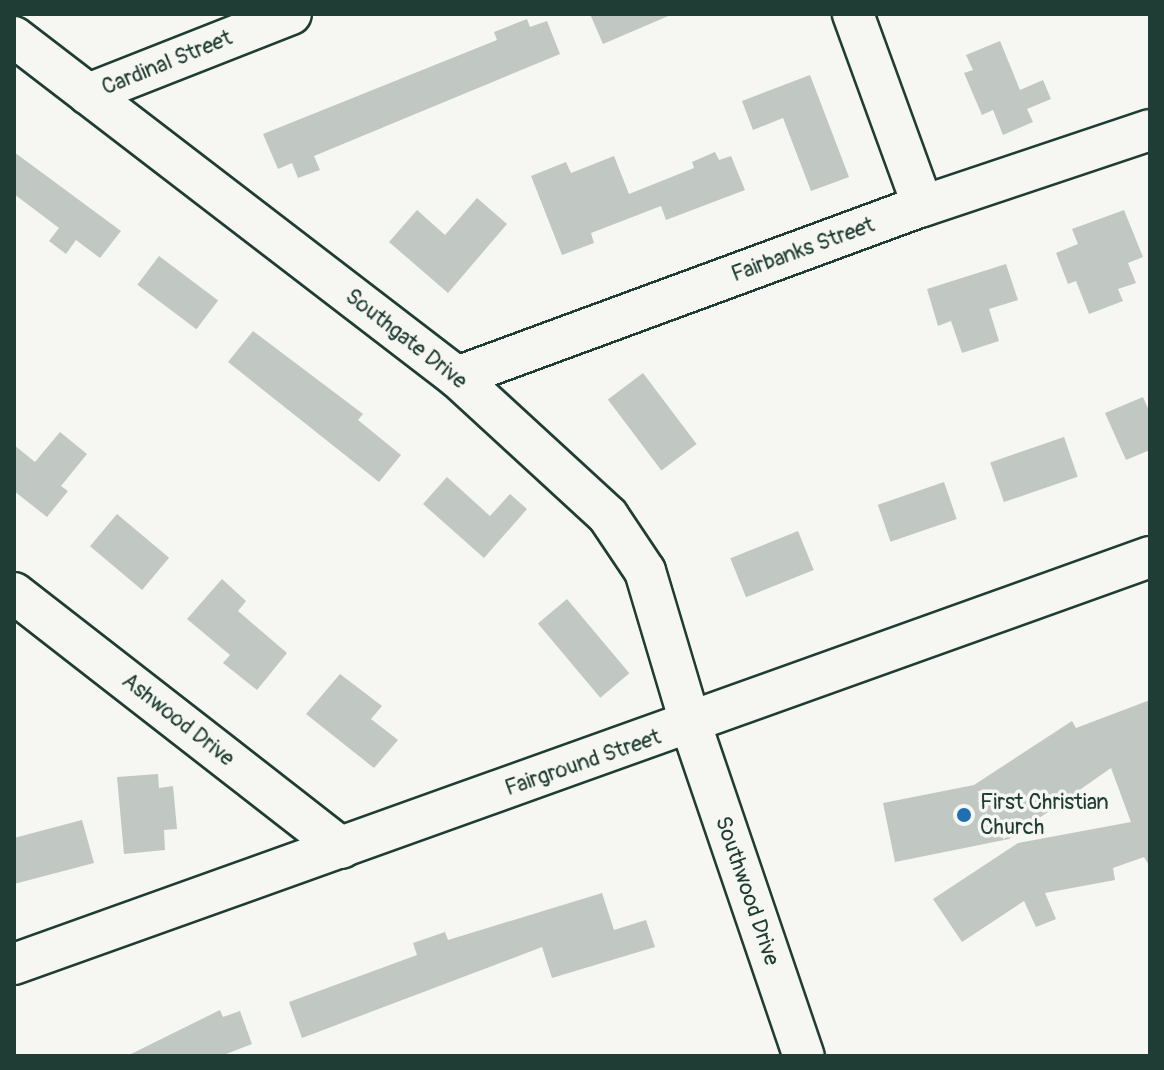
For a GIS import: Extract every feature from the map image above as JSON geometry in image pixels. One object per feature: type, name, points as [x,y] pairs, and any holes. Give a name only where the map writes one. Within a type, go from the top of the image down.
[{"type":"street","name":"Cardinal Street","points":[[88,94],[291,14]]},
{"type":"street","points":[[853,14],[923,206]]},
{"type":"street","name":"Southgate Drive","points":[[14,37],[457,377],[608,516],[645,571],[691,725]]},
{"type":"street","name":"Fairbanks Street","points":[[457,377],[923,206],[1150,130]]},
{"type":"street","name":"Fairground Street","points":[[14,964],[691,725],[1150,557]]},
{"type":"street","name":"Ashwood Drive","points":[[14,593],[342,848]]},
{"type":"street","name":"Southwood Drive","points":[[691,725],[804,1056]]},
{"type":"building","points":[[590,14],[673,14],[603,44]]},
{"type":"building","points":[[527,19],[530,27],[547,21],[560,54],[314,156],[320,170],[298,178],[292,163],[278,169],[263,134],[497,40],[494,32]]},
{"type":"building","points":[[1000,41],[1020,90],[1043,80],[1051,99],[1027,109],[1033,122],[1003,135],[993,110],[982,115],[964,73],[973,70],[966,55]]},
{"type":"building","points":[[810,75],[849,177],[811,191],[783,118],[753,130],[742,101]]},
{"type":"building","points":[[14,152],[121,231],[100,258],[76,240],[66,254],[49,241],[59,228],[14,194]]},
{"type":"building","points":[[715,152],[719,160],[731,156],[745,190],[666,220],[661,206],[591,233],[594,243],[562,255],[531,176],[566,162],[571,173],[614,156],[629,194],[694,168],[692,162]]},
{"type":"building","points":[[477,198],[507,224],[448,293],[389,242],[417,210],[445,235]]},
{"type":"building","points":[[1124,210],[1143,257],[1128,263],[1136,283],[1118,289],[1123,301],[1089,314],[1076,281],[1068,284],[1056,253],[1078,244],[1072,229]]},
{"type":"building","points":[[159,256],[218,301],[196,329],[137,285]]},
{"type":"building","points":[[1006,264],[1018,300],[989,309],[999,341],[962,353],[951,321],[938,326],[927,289]]},
{"type":"building","points":[[253,331],[363,414],[358,420],[401,455],[379,482],[228,362]]},
{"type":"building","points":[[643,373],[697,444],[661,471],[608,399]]},
{"type":"building","points":[[1143,397],[1150,413],[1150,450],[1126,460],[1105,413]]},
{"type":"building","points":[[60,432],[87,454],[61,486],[68,491],[47,517],[14,491],[14,445],[35,462]]},
{"type":"building","points":[[1064,437],[1078,477],[1004,502],[990,462]]},
{"type":"building","points":[[447,477],[490,516],[510,494],[527,509],[484,558],[423,504]]},
{"type":"building","points":[[944,482],[957,519],[891,542],[878,505]]},
{"type":"building","points":[[117,514],[169,558],[142,590],[90,546]]},
{"type":"building","points":[[798,531],[814,570],[746,597],[730,558]]},
{"type":"building","points":[[222,579],[246,601],[238,611],[287,653],[257,690],[223,663],[230,655],[187,619]]},
{"type":"building","points":[[567,599],[629,673],[600,698],[538,623]]},
{"type":"building","points":[[340,674],[382,706],[371,719],[398,740],[374,768],[306,714]]},
{"type":"building","name":"First Christian Church","points":[[1150,700],[1150,867],[1144,857],[1113,868],[1115,880],[1045,893],[1056,919],[1036,927],[1024,901],[962,942],[933,899],[1018,843],[1131,822],[1111,768],[1009,839],[895,862],[883,803],[974,785],[1072,721],[1076,728]]},
{"type":"building","points":[[158,774],[159,788],[173,786],[177,829],[164,830],[165,850],[124,854],[117,777]]},
{"type":"building","points":[[82,820],[94,863],[14,884],[14,838]]},
{"type":"building","points":[[602,893],[614,930],[646,920],[655,947],[552,978],[542,947],[302,1038],[289,1002],[417,955],[413,943],[445,932],[448,940]]},
{"type":"building","points":[[220,1010],[223,1017],[240,1011],[252,1044],[221,1056],[127,1056]]},
{"type":"place","name":"First Christian Church","points":[[964,815]]}]
